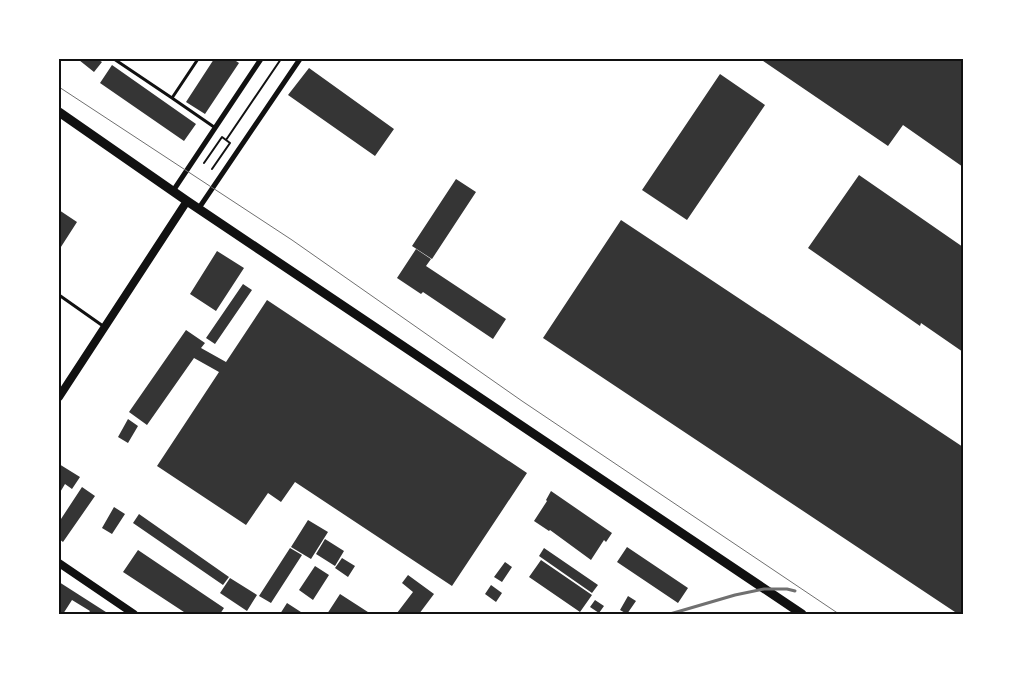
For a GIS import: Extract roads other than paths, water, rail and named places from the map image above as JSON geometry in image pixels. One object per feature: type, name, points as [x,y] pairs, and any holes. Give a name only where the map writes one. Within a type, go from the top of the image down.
[{"type":"main road","points":[[59,112],[187,201],[802,614]]},
{"type":"street","points":[[173,191],[261,59]]},
{"type":"street","points":[[199,208],[300,59]]},
{"type":"street","points":[[59,397],[187,201]]},
{"type":"street","points":[[59,563],[134,614]]},
{"type":"lane","points":[[114,59],[214,127]]},
{"type":"lane","points":[[172,98],[198,59]]},
{"type":"lane","points":[[59,295],[105,327]]},
{"type":"tram line","points":[[59,87],[292,240],[522,401],[839,614]]},
{"type":"railway","points":[[670,614],[735,595],[764,589],[795,591]]}]
